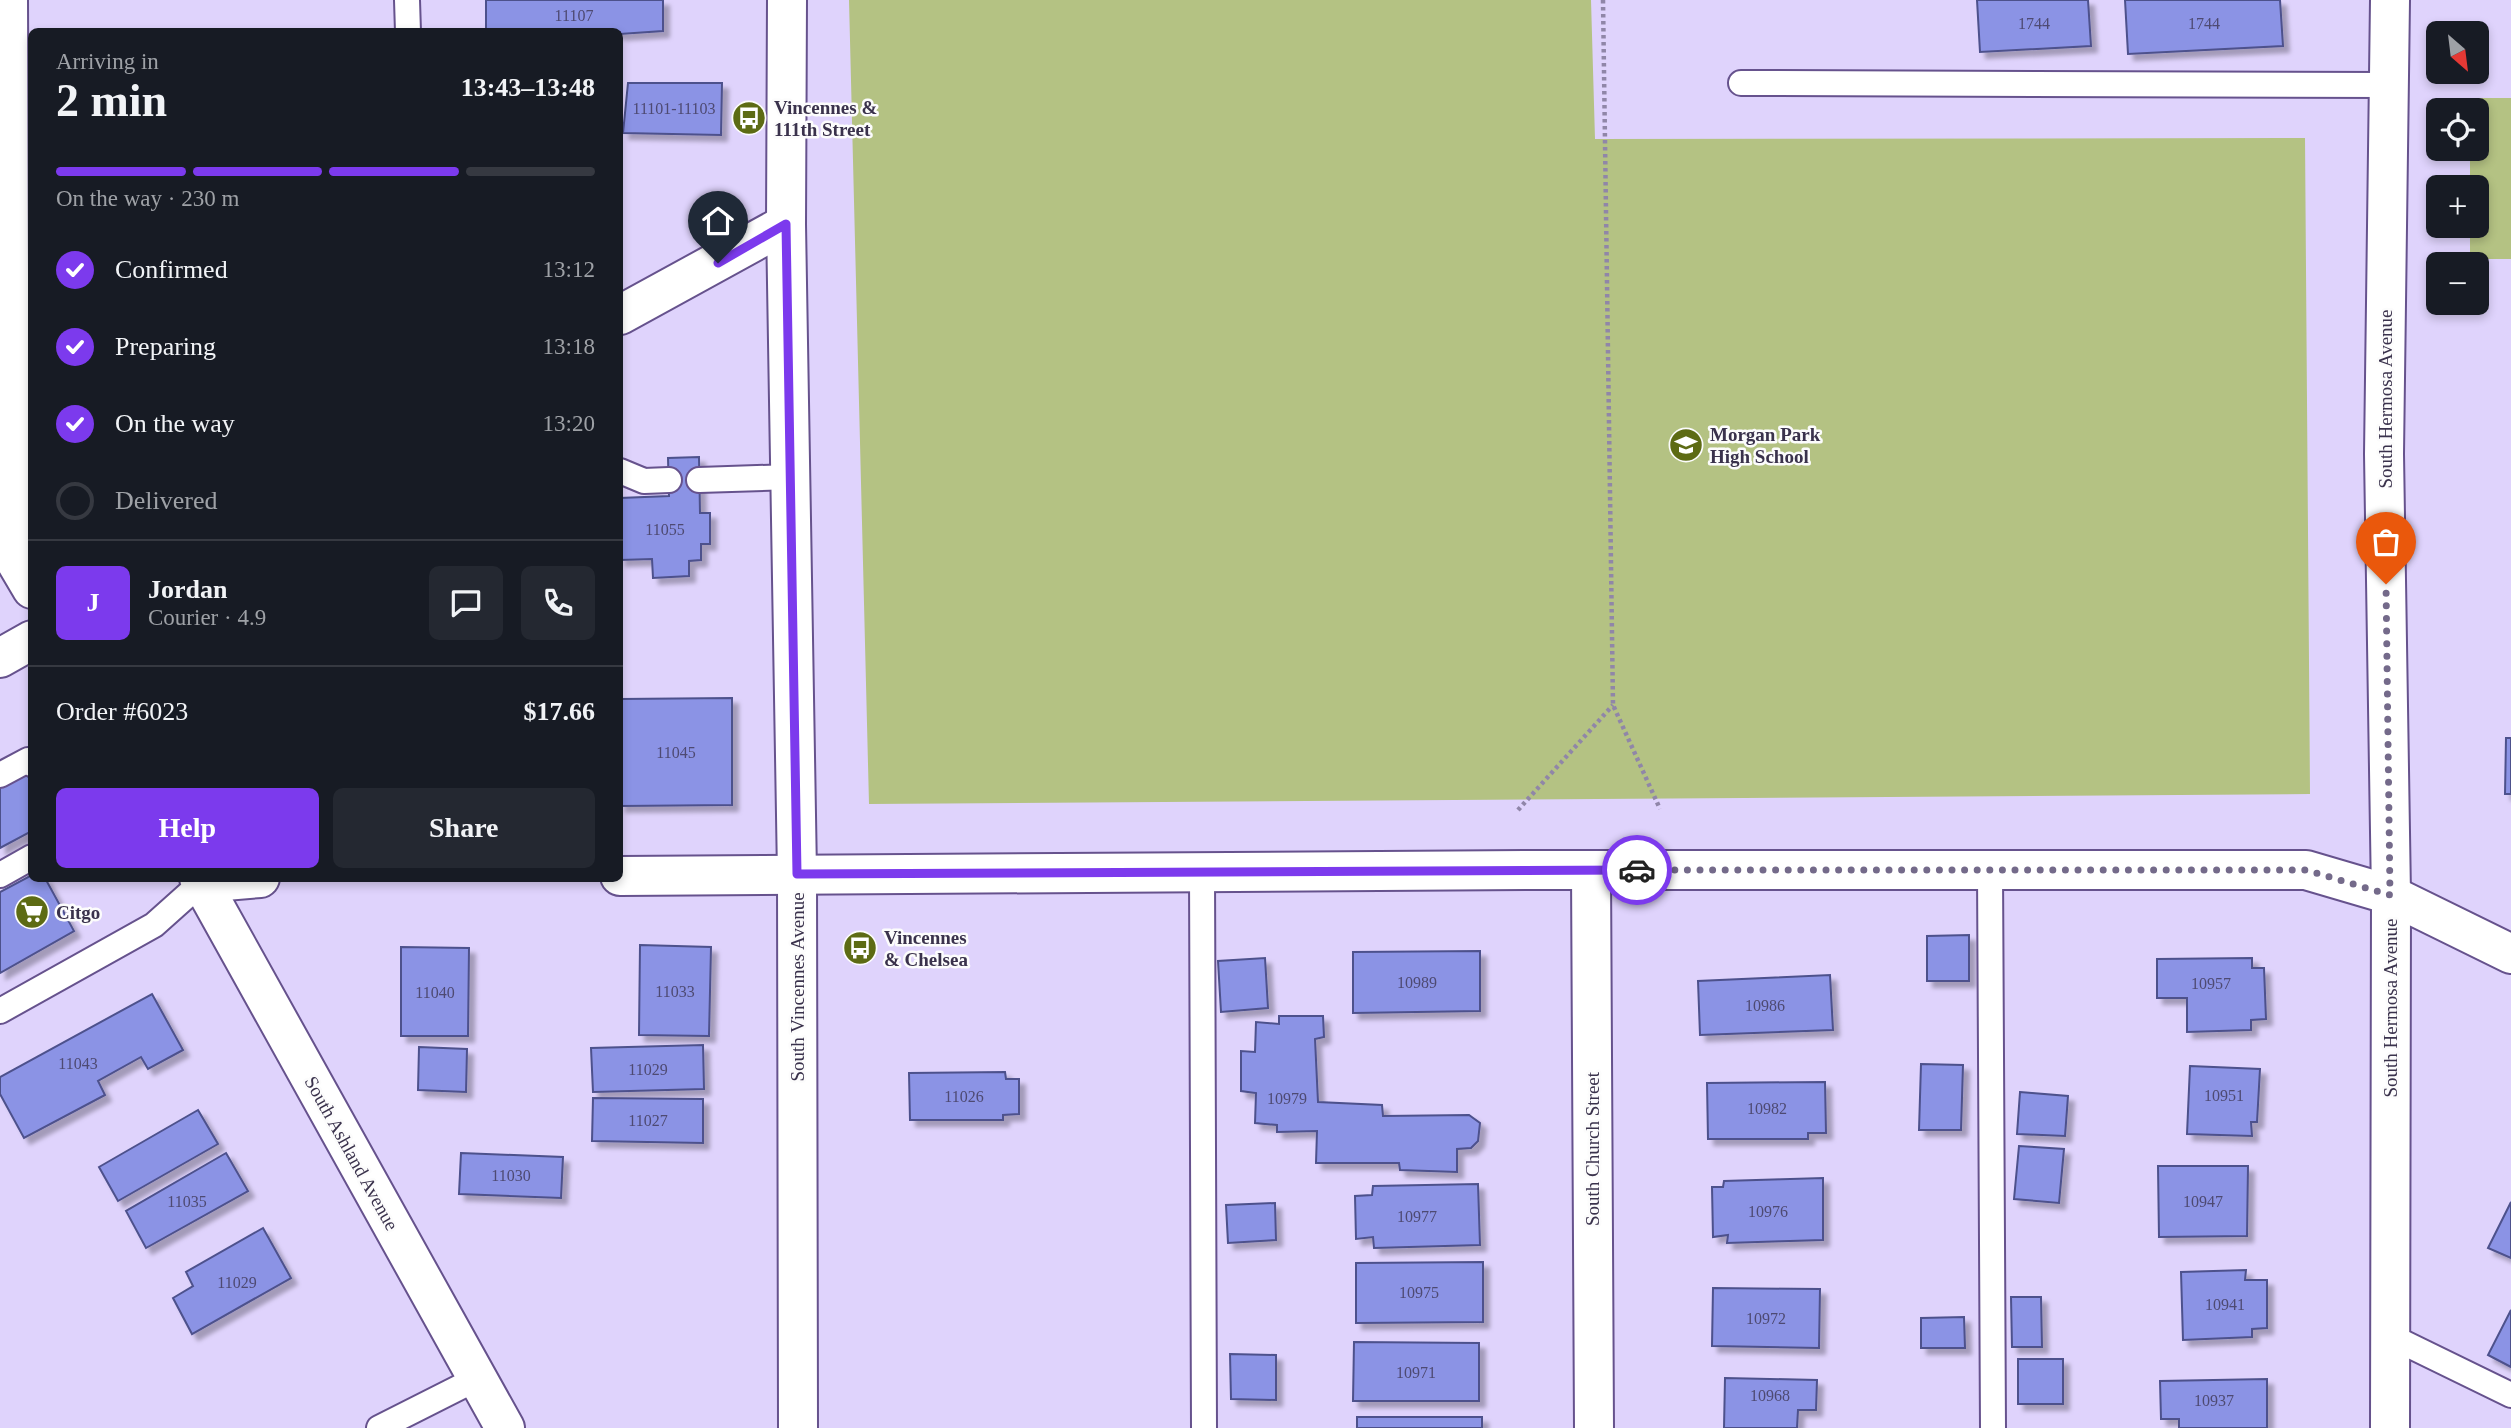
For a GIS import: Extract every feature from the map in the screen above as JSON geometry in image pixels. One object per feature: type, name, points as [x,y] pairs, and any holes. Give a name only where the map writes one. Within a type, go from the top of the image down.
[{"type":"street","points":[[8,0],[10,552],[28,582]]},
{"type":"street","name":"South Vincennes Avenue","points":[[787,0],[786,224],[797,874],[798,1428]]},
{"type":"street","name":"South Hermosa Avenue","points":[[2390,0],[2384,454],[2390,895],[2390,1428]]},
{"type":"street","points":[[623,313],[786,224]]},
{"type":"street","points":[[0,658],[28,642]]},
{"type":"street","points":[[623,876],[1591,870],[2306,870],[2390,895],[2511,954]]},
{"type":"street","name":"South Church Street","points":[[1591,870],[1594,1428]]},
{"type":"street","name":"South Ashland Avenue","points":[[201,882],[505,1428]]},
{"type":"lane","points":[[407,0],[408,28]]},
{"type":"lane","points":[[1741,83],[2389,85]]},
{"type":"lane","points":[[623,472],[644,481],[669,480]]},
{"type":"lane","points":[[699,480],[791,477]]},
{"type":"lane","points":[[0,775],[28,760]]},
{"type":"lane","points":[[0,875],[28,859]]},
{"type":"lane","points":[[1990,870],[1993,1428]]},
{"type":"lane","points":[[1202,872],[1205,1428]]},
{"type":"lane","points":[[0,1011],[155,925],[199,882]]},
{"type":"lane","points":[[2390,1336],[2511,1395]]},
{"type":"lane","points":[[379,1428],[478,1378]]},
{"type":"path","points":[[1603,0],[1613,705],[1660,809]]},
{"type":"path","points":[[1518,810],[1613,705]]},
{"type":"green space","name":"Morgan Park High School","points":[[849,0],[1591,0],[1595,139],[2305,138],[2310,794],[869,804]]},
{"type":"green space","points":[[2489,98],[2511,98],[2511,259],[2489,259],[2489,252],[2470,252],[2470,238],[2489,238],[2489,175],[2470,175],[2470,161],[2489,161]]},
{"type":"building","points":[[486,0],[663,0],[663,31],[623,34],[623,28],[486,28]]},
{"type":"building","points":[[1977,0],[2088,0],[2091,46],[1980,52]]},
{"type":"building","points":[[2125,0],[2280,0],[2283,46],[2128,54]]},
{"type":"building","points":[[628,83],[722,83],[721,135],[623,133]]},
{"type":"building","points":[[699,457],[700,513],[710,513],[710,544],[701,544],[701,560],[689,561],[689,576],[653,578],[652,559],[623,560],[623,498],[669,496],[668,458]]},
{"type":"building","points":[[732,698],[732,805],[623,806],[623,699]]},
{"type":"building","points":[[2506,738],[2511,738],[2511,794],[2505,794]]},
{"type":"building","points":[[22,766],[28,776],[28,833],[0,848],[0,778]]},
{"type":"building","name":"Citgo","points":[[28,877],[28,882],[47,882],[74,931],[0,973],[0,892]]},
{"type":"building","points":[[1969,935],[1969,981],[1927,981],[1927,936]]},
{"type":"building","points":[[640,945],[711,947],[709,1036],[639,1035]]},
{"type":"building","points":[[401,947],[469,948],[468,1036],[401,1036]]},
{"type":"building","points":[[1480,951],[1480,1011],[1353,1013],[1353,952]]},
{"type":"building","points":[[1265,958],[1268,1008],[1221,1012],[1218,961]]},
{"type":"building","points":[[2252,958],[2252,968],[2264,968],[2266,1019],[2251,1020],[2251,1030],[2187,1032],[2187,998],[2157,998],[2157,959]]},
{"type":"building","points":[[1830,975],[1833,1030],[1700,1035],[1698,981]]},
{"type":"building","points":[[152,994],[183,1050],[148,1069],[141,1057],[98,1081],[105,1095],[24,1138],[0,1094],[0,1077]]},
{"type":"building","points":[[1279,1016],[1323,1016],[1324,1037],[1315,1039],[1318,1102],[1382,1105],[1383,1116],[1469,1115],[1480,1123],[1478,1141],[1471,1148],[1457,1149],[1457,1172],[1400,1170],[1399,1163],[1316,1163],[1317,1131],[1277,1132],[1277,1125],[1255,1123],[1256,1093],[1241,1091],[1241,1051],[1255,1052],[1256,1022],[1279,1024]]},
{"type":"building","points":[[703,1045],[704,1089],[593,1092],[591,1048]]},
{"type":"building","points":[[419,1047],[467,1049],[466,1092],[418,1090]]},
{"type":"building","points":[[1921,1064],[1963,1065],[1961,1130],[1919,1130]]},
{"type":"building","points":[[2190,1066],[2260,1069],[2257,1122],[2251,1122],[2252,1136],[2187,1134]]},
{"type":"building","points":[[1005,1072],[1006,1079],[1019,1079],[1019,1114],[1003,1115],[1003,1120],[910,1120],[909,1073]]},
{"type":"building","points":[[1825,1082],[1826,1133],[1808,1133],[1808,1139],[1708,1139],[1707,1083]]},
{"type":"building","points":[[2020,1092],[2068,1096],[2065,1136],[2017,1134]]},
{"type":"building","points":[[593,1098],[703,1099],[703,1143],[592,1141]]},
{"type":"building","points":[[198,1110],[218,1144],[118,1201],[99,1167]]},
{"type":"building","points":[[2019,1146],[2064,1149],[2059,1203],[2014,1199]]},
{"type":"building","points":[[226,1153],[248,1191],[146,1248],[126,1211]]},
{"type":"building","points":[[461,1153],[563,1157],[561,1198],[459,1194]]},
{"type":"building","points":[[2158,1166],[2248,1166],[2247,1236],[2159,1237]]},
{"type":"building","points":[[1823,1178],[1823,1240],[1727,1243],[1728,1235],[1713,1237],[1712,1187],[1723,1187],[1724,1181]]},
{"type":"building","points":[[1478,1184],[1480,1245],[1374,1248],[1373,1237],[1356,1239],[1355,1196],[1372,1195],[1373,1186]]},
{"type":"building","points":[[2511,1202],[2511,1258],[2488,1248]]},
{"type":"building","points":[[1275,1203],[1276,1240],[1228,1243],[1226,1205]]},
{"type":"building","points":[[263,1228],[291,1278],[192,1334],[173,1298],[193,1286],[186,1272]]},
{"type":"building","points":[[1483,1262],[1483,1322],[1356,1323],[1356,1263]]},
{"type":"building","points":[[2246,1270],[2245,1280],[2267,1280],[2267,1328],[2252,1329],[2252,1337],[2183,1340],[2181,1272]]},
{"type":"building","points":[[1713,1288],[1820,1289],[1819,1348],[1712,1346]]},
{"type":"building","points":[[2011,1297],[2041,1297],[2042,1347],[2012,1347]]},
{"type":"building","points":[[2511,1310],[2511,1367],[2488,1355]]},
{"type":"building","points":[[1964,1317],[1965,1348],[1921,1348],[1921,1318]]},
{"type":"building","points":[[1354,1342],[1479,1343],[1479,1401],[1353,1401]]},
{"type":"building","points":[[1230,1354],[1276,1355],[1276,1400],[1231,1399]]},
{"type":"building","points":[[2018,1359],[2063,1359],[2063,1404],[2018,1404]]},
{"type":"building","points":[[1725,1378],[1817,1380],[1816,1410],[1798,1410],[1797,1428],[1724,1428]]},
{"type":"building","points":[[2267,1379],[2267,1428],[2179,1428],[2179,1419],[2161,1419],[2160,1381]]},
{"type":"building","points":[[1357,1417],[1482,1417],[1482,1428],[1357,1428]]},
{"type":"way so far","points":[[1637,870],[2306,870],[2390,895],[2386,584]]},
{"type":"place","name":"Vincennes & 111th Street","points":[[749,118]]},
{"type":"place","name":"Morgan Park High School","points":[[1686,445]]},
{"type":"place","name":"Citgo","points":[[32,912]]},
{"type":"place","name":"Vincennes & Chelsea","points":[[860,948]]},
{"type":"route","points":[[718,263],[786,224],[797,874],[1637,870]]}]
